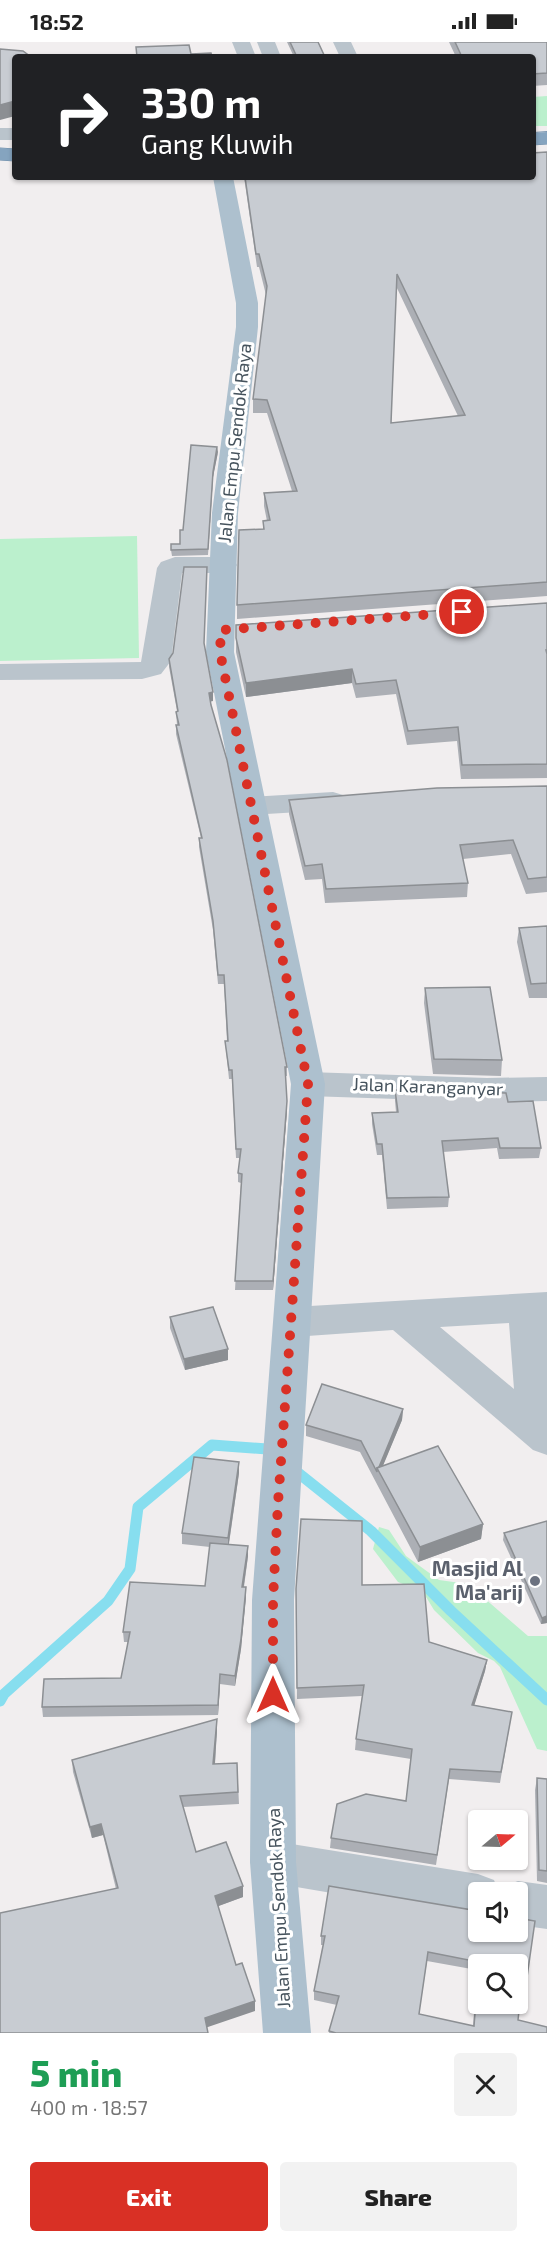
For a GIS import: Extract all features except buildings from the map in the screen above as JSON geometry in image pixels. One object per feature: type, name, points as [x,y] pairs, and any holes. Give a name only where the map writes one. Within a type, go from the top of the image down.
[{"type":"main road","name":"Jalan Empu Sendok Raya","points":[[224,180],[247,303],[247,327],[225,513],[224,566],[233,629],[220,652],[308,1084],[273,1600],[273,1862],[287,2033]]},
{"type":"street","points":[[0,672],[151,668],[157,662],[170,568],[175,566],[224,566]]},
{"type":"street","points":[[251,806],[356,798]]},
{"type":"street","name":"Jalan Karanganyar","points":[[308,1084],[487,1090],[547,1089]]},
{"type":"street","points":[[293,1322],[536,1307],[542,1435]]},
{"type":"street","points":[[400,1316],[542,1435]]},
{"type":"street","points":[[273,1862],[468,1894]]},
{"type":"street","points":[[528,1904],[547,1907]]},
{"type":"green space","points":[[547,96],[547,126],[536,126],[536,97]]},
{"type":"green space","points":[[137,536],[139,658],[0,661],[0,539]]},
{"type":"green space","points":[[379,1527],[389,1530],[406,1556],[439,1580],[468,1584],[528,1636],[547,1636],[547,1751],[537,1749],[500,1667],[494,1661],[478,1653],[434,1610],[423,1592],[398,1582],[373,1549]]},
{"type":"waterway","points":[[0,1701],[4,1694],[108,1601],[130,1569],[138,1507],[212,1445],[267,1449],[274,1454]]},
{"type":"waterway","points":[[292,1468],[371,1531],[451,1611],[547,1700]]},
{"type":"place","name":"Masjid Al Ma'arij","points":[[535,1581]]},
{"type":"route","points":[[273,1695],[273,1600],[278,1503],[293,1322],[308,1084],[220,652],[221,630],[462,612]]}]
